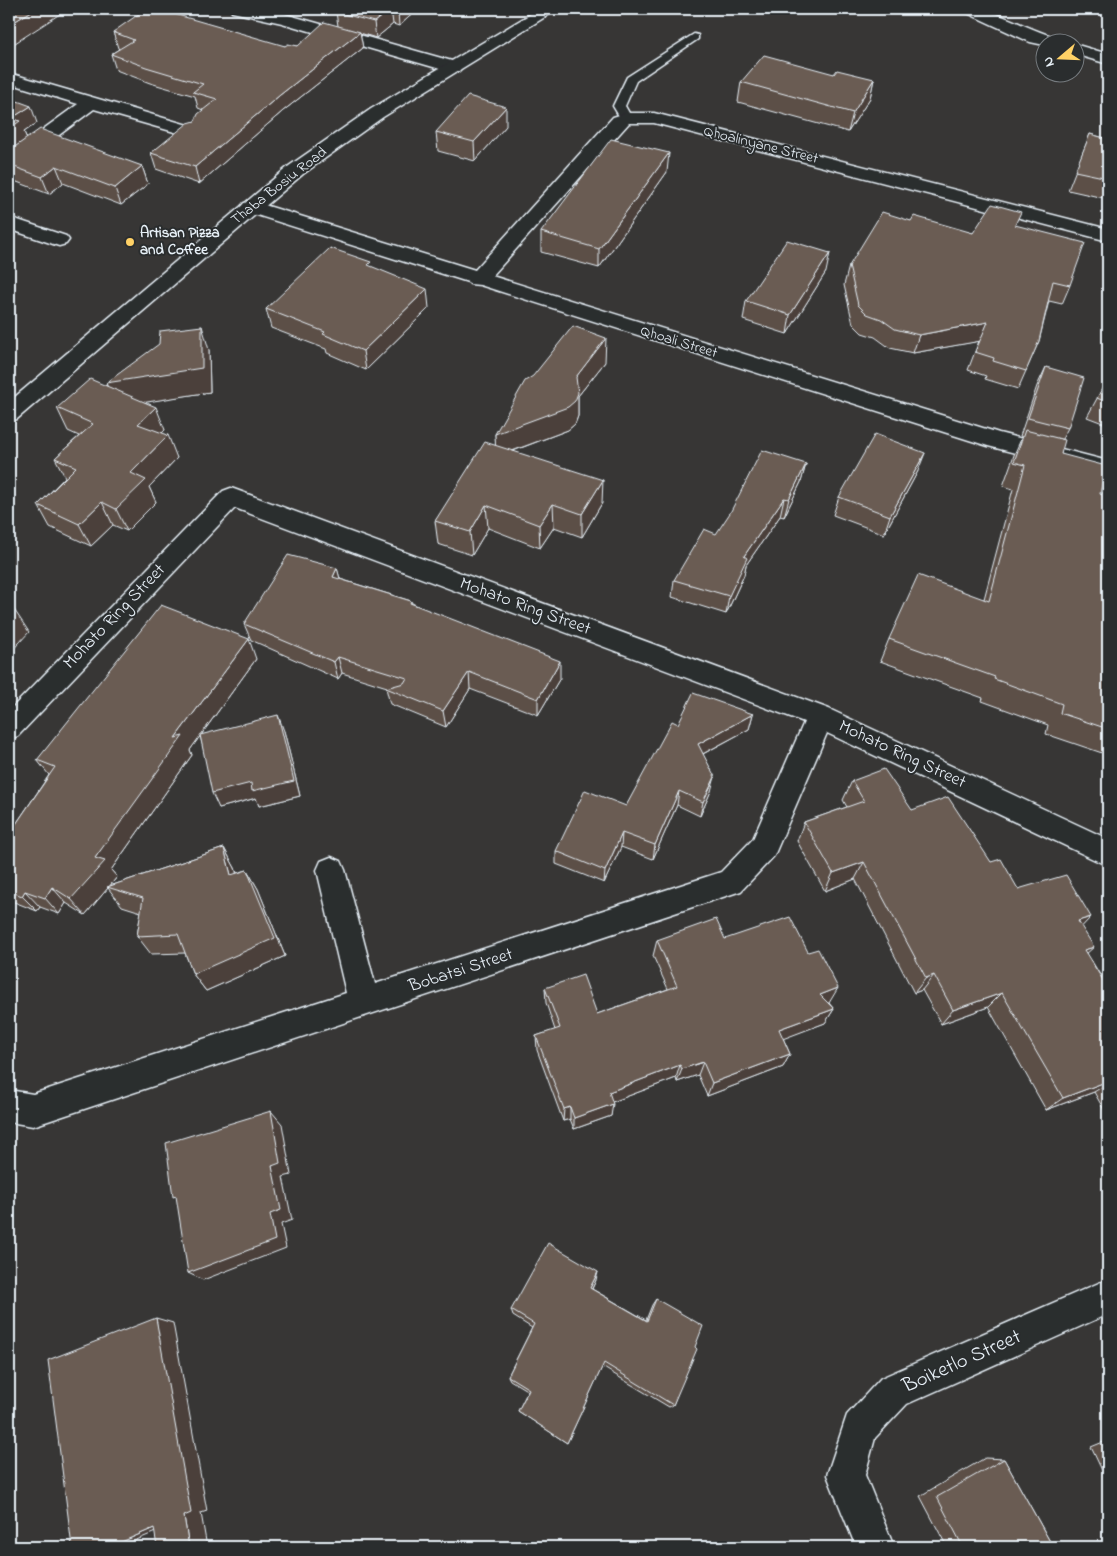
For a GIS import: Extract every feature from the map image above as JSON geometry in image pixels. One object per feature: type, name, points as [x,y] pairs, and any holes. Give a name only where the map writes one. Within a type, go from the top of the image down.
[{"type":"street","points":[[238,9],[291,14],[453,66]]},
{"type":"street","name":"Thaba Bosiu Road","points":[[10,412],[296,170],[377,114],[453,66],[550,9]]},
{"type":"street","points":[[971,9],[1034,37]]},
{"type":"street","points":[[1084,52],[1108,59]]},
{"type":"street","points":[[9,78],[192,132]]},
{"type":"street","points":[[9,163],[90,102]]},
{"type":"street","points":[[477,280],[619,121],[626,118]]},
{"type":"street","name":"Qhoalinyane Street","points":[[626,118],[654,118],[1108,235]]},
{"type":"street","name":"Qhoali Street","points":[[251,207],[477,280],[996,440],[1108,470]]},
{"type":"street","points":[[9,223],[59,240]]},
{"type":"street","name":"Mohato Ring Street","points":[[9,728],[231,498],[820,717],[1108,853]]},
{"type":"street","name":"Bobatsi Street","points":[[9,1106],[33,1110],[731,882],[764,847],[820,717]]},
{"type":"street","points":[[331,870],[364,1002]]},
{"type":"street","name":"Boiketlo Street","points":[[875,1547],[846,1475],[860,1428],[894,1392],[1108,1296]]},
{"type":"lane","points":[[626,118],[619,106],[631,79],[694,36]]},
{"type":"building","points":[[9,9],[35,9],[9,25]]},
{"type":"building","points":[[146,9],[157,9],[285,46],[288,44],[298,46],[324,22],[360,32],[280,95],[195,167],[151,153],[188,123],[195,121],[198,114],[217,99],[193,92],[203,84],[146,67],[111,54],[134,40],[113,32]]},
{"type":"building","points":[[339,9],[391,9],[374,22],[336,12]]},
{"type":"building","points":[[764,55],[834,74],[837,70],[874,79],[853,113],[741,82]]},
{"type":"building","points":[[468,96],[506,107],[474,142],[436,132]]},
{"type":"building","points":[[9,98],[31,106],[12,118],[20,121],[9,129]]},
{"type":"building","points":[[40,129],[142,166],[115,188],[56,166],[42,177],[9,165],[9,151]]},
{"type":"building","points":[[1090,134],[1108,139],[1108,178],[1075,171]]},
{"type":"building","points":[[611,139],[669,153],[599,249],[541,232]]},
{"type":"building","points":[[992,204],[1021,212],[1015,225],[1085,243],[1070,285],[1053,281],[1039,341],[1026,371],[993,361],[994,358],[975,352],[988,322],[919,335],[895,329],[881,319],[867,314],[858,305],[849,266],[882,212],[911,221],[914,216],[973,233]]},
{"type":"building","points":[[787,240],[830,253],[790,315],[746,301]]},
{"type":"building","points":[[330,248],[371,262],[368,265],[427,289],[363,351],[323,334],[325,332],[266,309]]},
{"type":"building","points":[[202,326],[202,368],[106,383],[159,344],[160,331]]},
{"type":"building","points":[[573,326],[606,338],[576,377],[578,393],[575,401],[568,407],[495,434],[525,381],[533,376]]},
{"type":"building","points":[[1046,367],[1084,378],[1068,428],[1028,418]]},
{"type":"building","points":[[1108,378],[1108,403],[1097,398]]},
{"type":"building","points":[[90,379],[156,407],[138,424],[168,435],[131,473],[146,480],[116,509],[102,502],[79,524],[38,505],[76,467],[55,458],[93,424],[57,408]]},
{"type":"building","points":[[1025,430],[1065,440],[1061,454],[1106,466],[1100,494],[1108,497],[1108,729],[1060,713],[1062,704],[994,679],[995,677],[889,639],[918,575],[989,601],[1025,465],[1014,462]]},
{"type":"building","points":[[875,434],[925,453],[890,516],[839,497]]},
{"type":"building","points":[[485,442],[603,480],[582,514],[553,504],[539,525],[486,505],[470,532],[435,521]]},
{"type":"building","points":[[762,450],[806,464],[789,499],[784,498],[744,556],[747,558],[729,596],[674,580],[704,529],[716,534],[730,513]]},
{"type":"building","points":[[288,555],[337,568],[333,577],[411,601],[410,603],[560,661],[538,699],[469,672],[443,711],[386,688],[404,683],[407,678],[338,657],[334,662],[244,624]]},
{"type":"building","points":[[161,605],[249,639],[175,738],[183,736],[95,858],[105,861],[71,899],[52,887],[45,898],[25,891],[22,896],[9,891],[9,819],[16,824],[55,767],[37,760]]},
{"type":"building","points":[[693,693],[753,714],[698,744],[715,777],[703,802],[679,791],[655,845],[622,833],[605,871],[556,851],[585,790],[626,806],[672,721],[678,724]]},
{"type":"building","points":[[278,715],[294,781],[252,791],[251,783],[212,793],[200,735]]},
{"type":"building","points":[[884,769],[912,810],[948,797],[991,862],[1001,859],[1018,889],[1066,875],[1091,917],[1078,921],[1094,947],[1084,950],[1108,988],[1108,1081],[1063,1098],[1002,993],[953,1010],[934,975],[926,978],[864,862],[833,873],[804,822],[864,801],[852,781]]},
{"type":"building","points":[[224,848],[231,875],[247,870],[275,938],[193,974],[178,934],[137,936],[143,898],[107,887]]},
{"type":"building","points":[[790,917],[808,952],[818,949],[838,988],[820,995],[834,1009],[779,1029],[790,1054],[712,1083],[703,1062],[682,1069],[680,1065],[609,1092],[613,1104],[574,1118],[570,1107],[564,1109],[536,1036],[560,1028],[545,988],[583,975],[597,1014],[677,986],[657,940],[716,919],[725,939]]},
{"type":"building","points":[[271,1111],[280,1163],[272,1166],[281,1210],[270,1214],[275,1240],[188,1273],[176,1196],[173,1197],[166,1143]]},
{"type":"building","points":[[548,1243],[598,1272],[590,1288],[647,1321],[656,1299],[703,1326],[695,1347],[697,1349],[673,1405],[604,1363],[567,1443],[518,1411],[529,1389],[508,1376],[534,1324],[511,1310]]},
{"type":"building","points":[[156,1318],[191,1513],[184,1516],[189,1547],[157,1547],[154,1528],[110,1547],[72,1547],[48,1360]]},
{"type":"building","points":[[1004,1459],[1053,1547],[963,1547],[937,1497]]},
{"type":"place","name":"Artisan Pizza and Coffee","points":[[130,242]]}]
